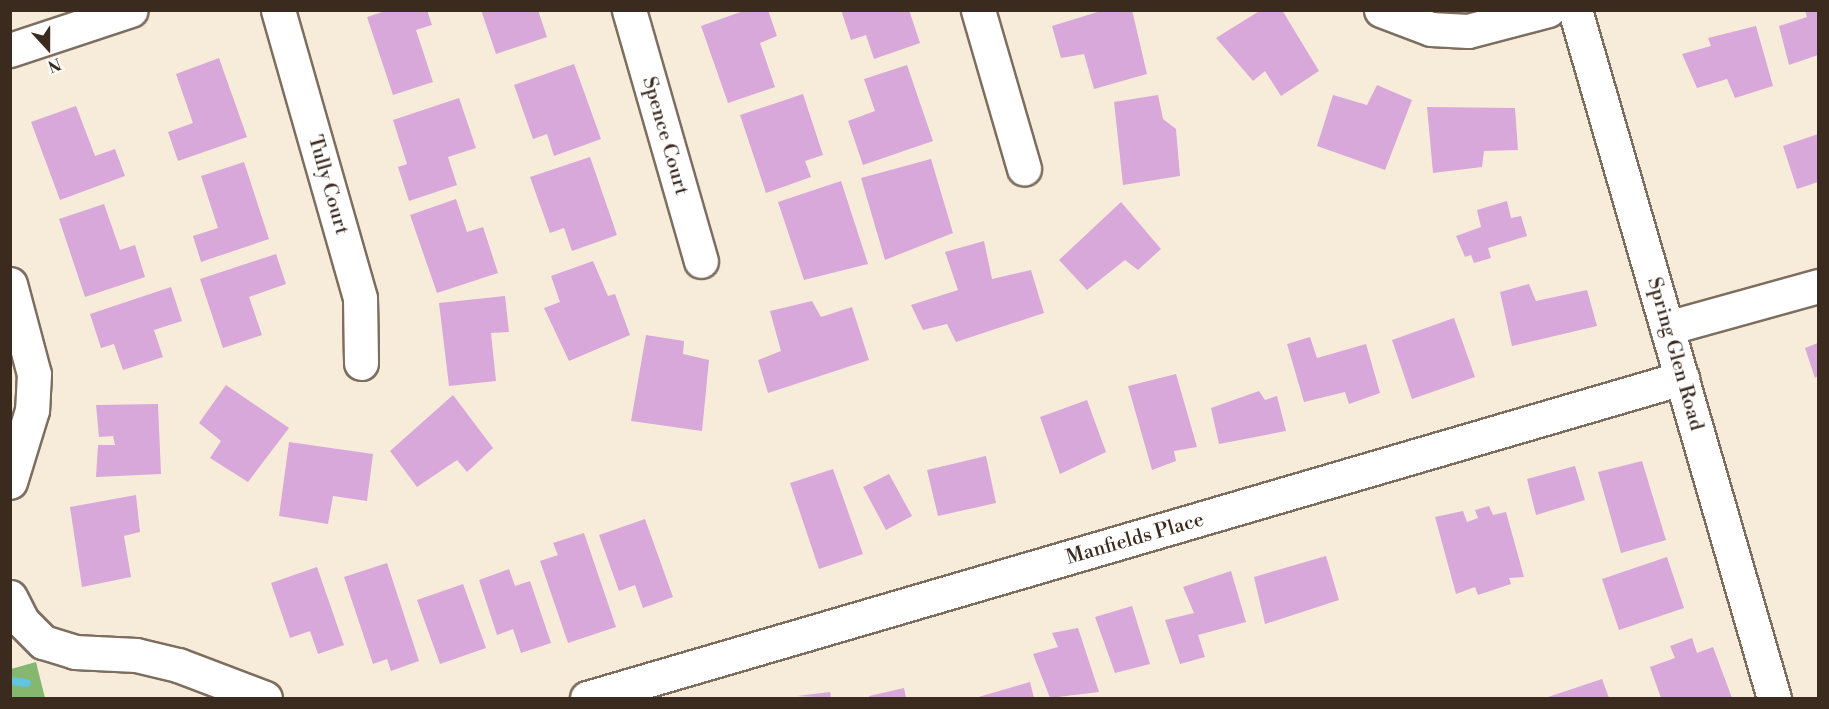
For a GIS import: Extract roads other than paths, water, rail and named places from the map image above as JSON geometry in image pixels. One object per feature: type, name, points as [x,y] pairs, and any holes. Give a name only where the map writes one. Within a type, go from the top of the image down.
[{"type":"street","points":[[10,50],[131,10]]},
{"type":"street","name":"Tully Court","points":[[278,10],[360,298],[362,363]]},
{"type":"street","name":"Spence Court","points":[[628,10],[701,261]]},
{"type":"street","points":[[978,10],[1024,168]]},
{"type":"street","points":[[1381,10],[1431,29],[1468,31],[1548,10]]},
{"type":"street","name":"Spring Glen Road","points":[[1575,10],[1774,699]]},
{"type":"street","points":[[10,284],[34,374],[32,410],[10,482]]},
{"type":"street","points":[[1667,328],[1818,286]]},
{"type":"street","name":"Manfields Place","points":[[587,699],[1682,378]]},
{"type":"street","points":[[11,600],[43,642],[75,652],[136,656],[178,665],[265,699]]},
{"type":"waterway","points":[[10,681],[27,683]]}]
